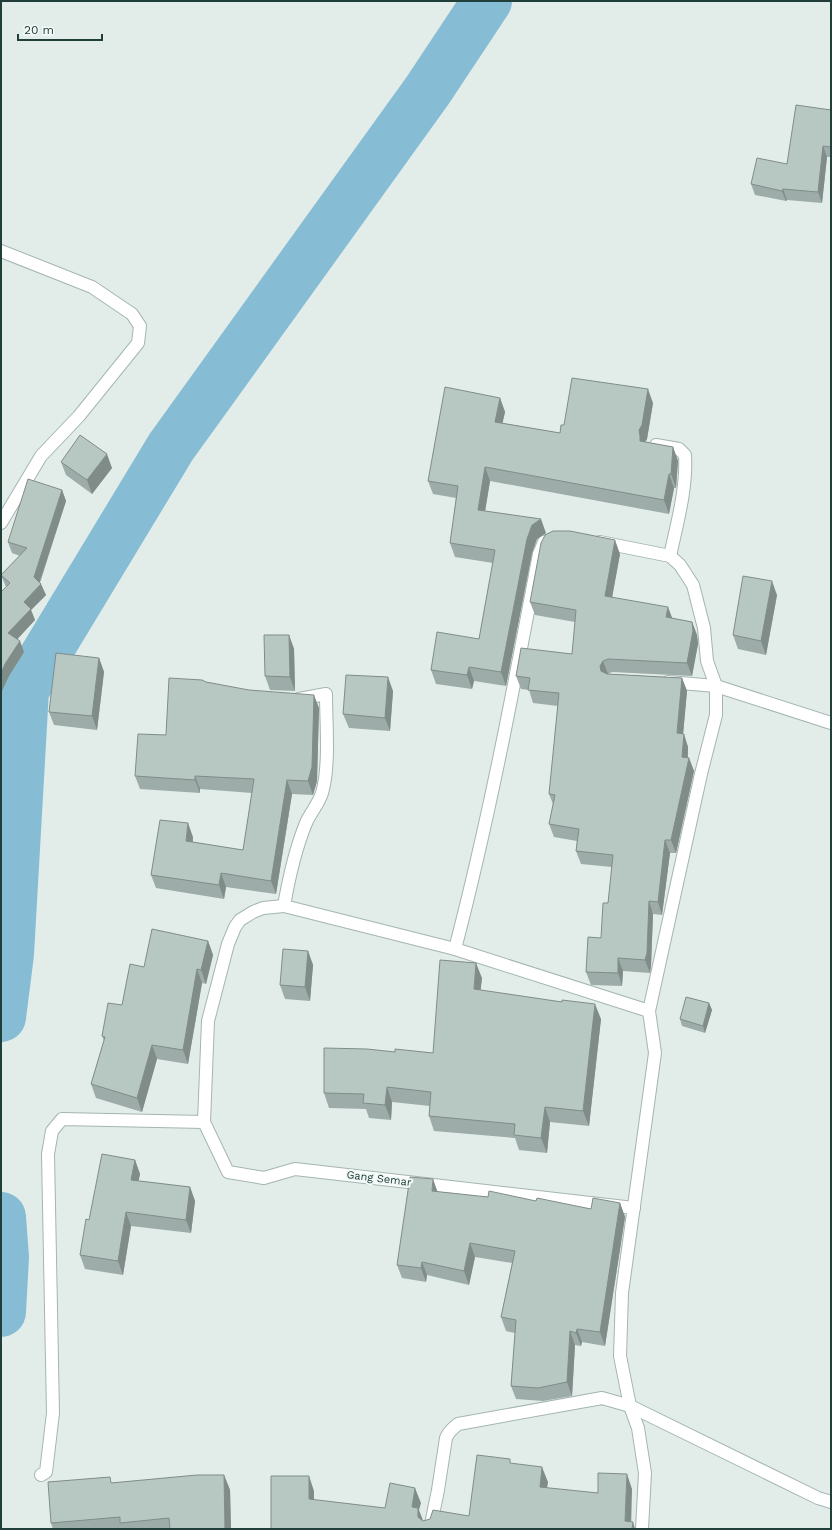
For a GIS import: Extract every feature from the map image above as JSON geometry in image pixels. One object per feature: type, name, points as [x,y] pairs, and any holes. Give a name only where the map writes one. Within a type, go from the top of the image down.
[{"type":"street","points":[[1,251],[92,286],[132,314],[140,326],[138,342],[79,416],[41,456],[1,523]]},
{"type":"street","points":[[652,445],[679,449],[685,455],[685,472],[681,503],[670,556]]},
{"type":"street","points":[[455,949],[503,743],[539,554],[544,542],[556,537]]},
{"type":"street","points":[[590,540],[670,556],[680,565],[693,585],[704,628],[707,661],[716,686],[716,715],[701,774],[649,1011],[655,1053],[622,1293],[620,1356],[630,1406],[638,1428],[644,1473],[642,1529]]},
{"type":"street","points":[[655,681],[716,686],[831,723]]},
{"type":"street","points":[[284,698],[299,699],[326,694],[326,773],[322,794],[308,819],[298,843],[291,868],[284,906]]},
{"type":"street","points":[[41,1475],[46,1472],[53,1412],[48,1154],[52,1131],[62,1119],[204,1122],[208,1021],[231,935],[240,920],[263,908],[284,906],[455,949],[649,1011]]},
{"type":"street","name":"Gang Semar","points":[[204,1122],[228,1172],[264,1178],[295,1168],[634,1208]]},
{"type":"street","points":[[430,1529],[446,1438],[449,1432],[458,1424],[602,1398],[630,1406],[818,1498],[831,1502]]},
{"type":"building","points":[[796,105],[831,110],[831,147],[823,146],[818,192],[783,189],[782,191],[751,184],[757,158],[787,164]]},
{"type":"building","points":[[572,378],[648,389],[642,425],[639,430],[640,441],[673,447],[671,474],[669,474],[664,500],[485,467],[478,510],[541,519],[532,525],[527,539],[501,672],[469,667],[467,675],[431,670],[437,632],[479,639],[495,550],[450,543],[458,486],[428,481],[445,387],[500,398],[495,422],[560,433],[561,425],[564,425]]},
{"type":"building","points":[[80,435],[107,454],[87,480],[61,462]]},
{"type":"building","points":[[28,479],[62,490],[34,577],[41,584],[24,602],[31,609],[8,633],[20,641],[1,673],[1,592],[10,583],[1,575],[27,548],[8,542]]},
{"type":"building","points":[[553,531],[570,531],[615,540],[605,596],[668,607],[666,617],[692,622],[693,631],[687,663],[608,659],[603,661],[600,666],[601,671],[607,674],[682,678],[677,733],[684,734],[682,757],[689,758],[671,840],[665,840],[658,902],[649,901],[647,953],[645,960],[618,958],[618,973],[586,972],[588,937],[601,938],[603,903],[608,903],[613,855],[576,851],[579,829],[549,824],[555,795],[549,794],[559,693],[528,690],[530,678],[516,676],[521,648],[572,654],[576,610],[530,602],[541,543],[545,535]]},
{"type":"building","points":[[743,576],[772,581],[761,641],[733,635]]},
{"type":"building","points":[[264,635],[289,635],[290,677],[265,676]]},
{"type":"building","points":[[56,653],[99,658],[92,716],[49,712]]},
{"type":"building","points":[[346,675],[388,677],[385,718],[343,714]]},
{"type":"building","points":[[169,678],[202,680],[249,690],[314,695],[312,767],[308,781],[287,780],[271,881],[221,873],[219,885],[151,875],[160,820],[188,823],[186,841],[243,850],[254,779],[195,776],[195,780],[135,776],[138,734],[166,735]]},
{"type":"building","points":[[152,929],[208,941],[201,970],[197,969],[183,1050],[152,1045],[137,1098],[91,1084],[105,1037],[102,1036],[108,1003],[122,1005],[130,964],[144,967]]},
{"type":"building","points":[[283,949],[308,951],[305,987],[280,985]]},
{"type":"building","points":[[440,960],[476,963],[474,989],[562,1002],[562,1000],[595,1004],[583,1111],[545,1107],[541,1138],[514,1135],[515,1124],[429,1116],[431,1092],[387,1087],[385,1105],[363,1103],[364,1094],[324,1093],[324,1048],[367,1049],[395,1052],[395,1049],[433,1053]]},
{"type":"building","points":[[686,997],[709,1003],[703,1026],[680,1019]]},
{"type":"building","points":[[102,1154],[135,1160],[131,1180],[190,1187],[186,1220],[126,1212],[118,1261],[80,1255],[86,1219],[89,1220]]},
{"type":"building","points":[[410,1177],[433,1179],[432,1191],[488,1197],[489,1191],[536,1201],[537,1198],[591,1209],[593,1198],[620,1203],[600,1332],[577,1329],[576,1333],[570,1331],[567,1382],[538,1388],[511,1386],[516,1320],[501,1317],[515,1251],[470,1243],[464,1271],[422,1262],[421,1268],[397,1265]]},
{"type":"building","points":[[477,1455],[510,1459],[510,1463],[542,1467],[540,1487],[598,1493],[598,1473],[627,1474],[625,1521],[633,1522],[632,1529],[271,1529],[271,1476],[309,1476],[309,1499],[385,1508],[390,1483],[415,1488],[412,1507],[418,1508],[418,1517],[423,1521],[430,1519],[433,1510],[469,1516]]},
{"type":"building","points":[[197,1475],[224,1475],[225,1529],[170,1529],[169,1518],[120,1523],[120,1517],[51,1523],[48,1482],[110,1477],[111,1483]]},
{"type":"waterway","points":[[1,1017],[9,954],[24,690],[171,447],[428,90],[487,1]]},
{"type":"waterway","points":[[1,1217],[4,1257],[1,1312]]}]
